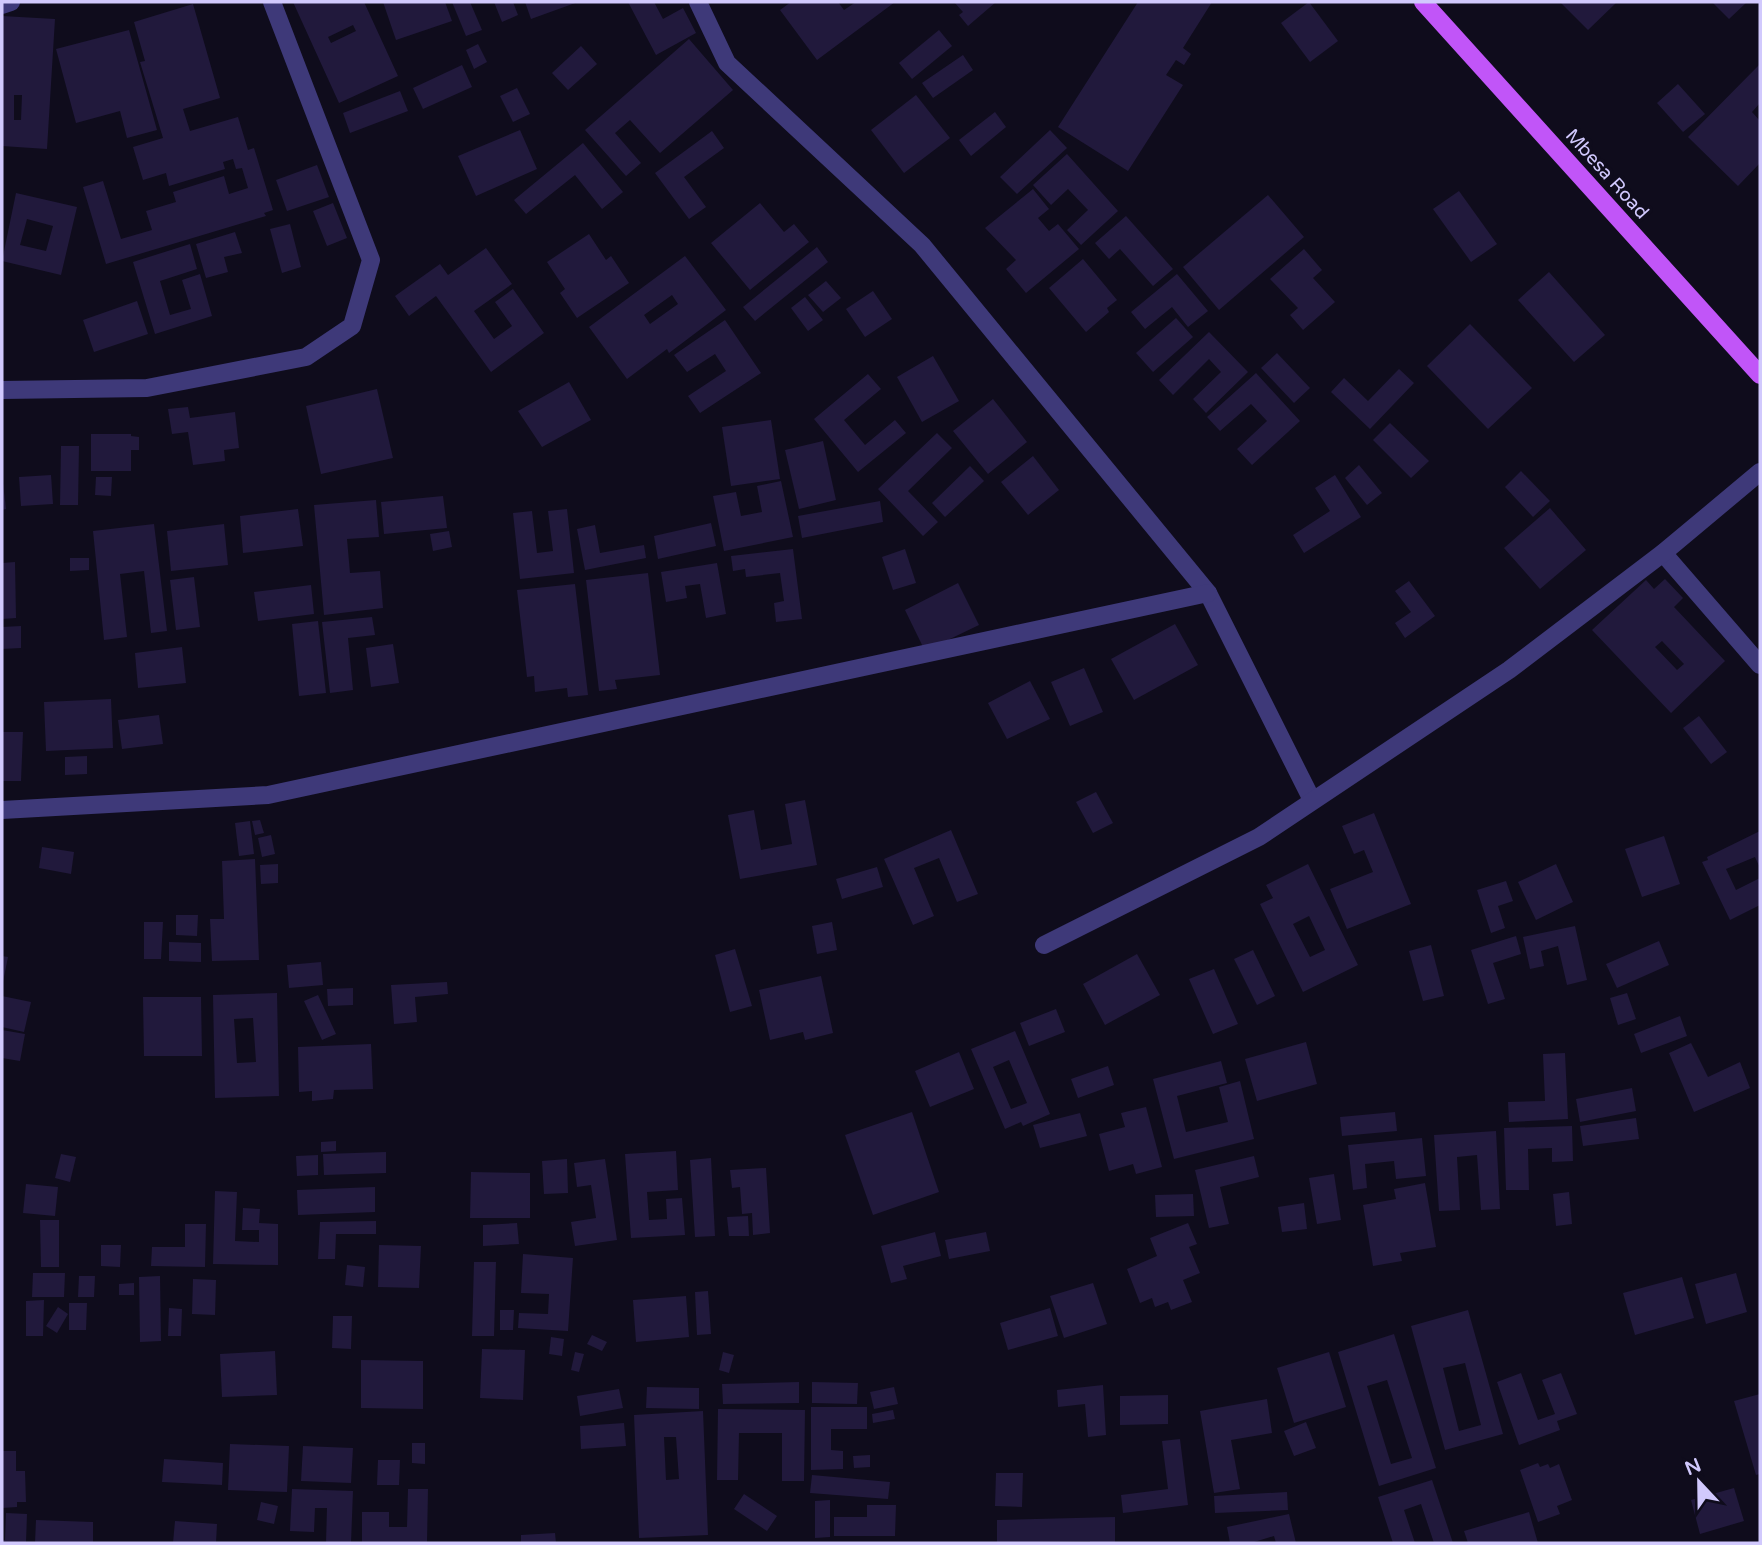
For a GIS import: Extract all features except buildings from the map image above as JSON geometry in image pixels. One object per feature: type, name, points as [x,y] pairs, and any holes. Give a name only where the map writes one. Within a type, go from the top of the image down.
[{"type":"main road","name":"Mbesa Road","points":[[1423,2],[1760,375]]},
{"type":"street","points":[[2,5],[11,2]]},
{"type":"street","points":[[2,390],[147,388],[306,357],[352,326],[371,260],[272,2]]},
{"type":"street","points":[[698,2],[727,63],[922,245],[1208,593],[1312,800]]},
{"type":"street","points":[[1044,945],[1259,837],[1509,670],[1663,553],[1760,472]]},
{"type":"street","points":[[1663,553],[1760,665]]},
{"type":"street","points":[[2,810],[268,794],[1208,593]]}]
